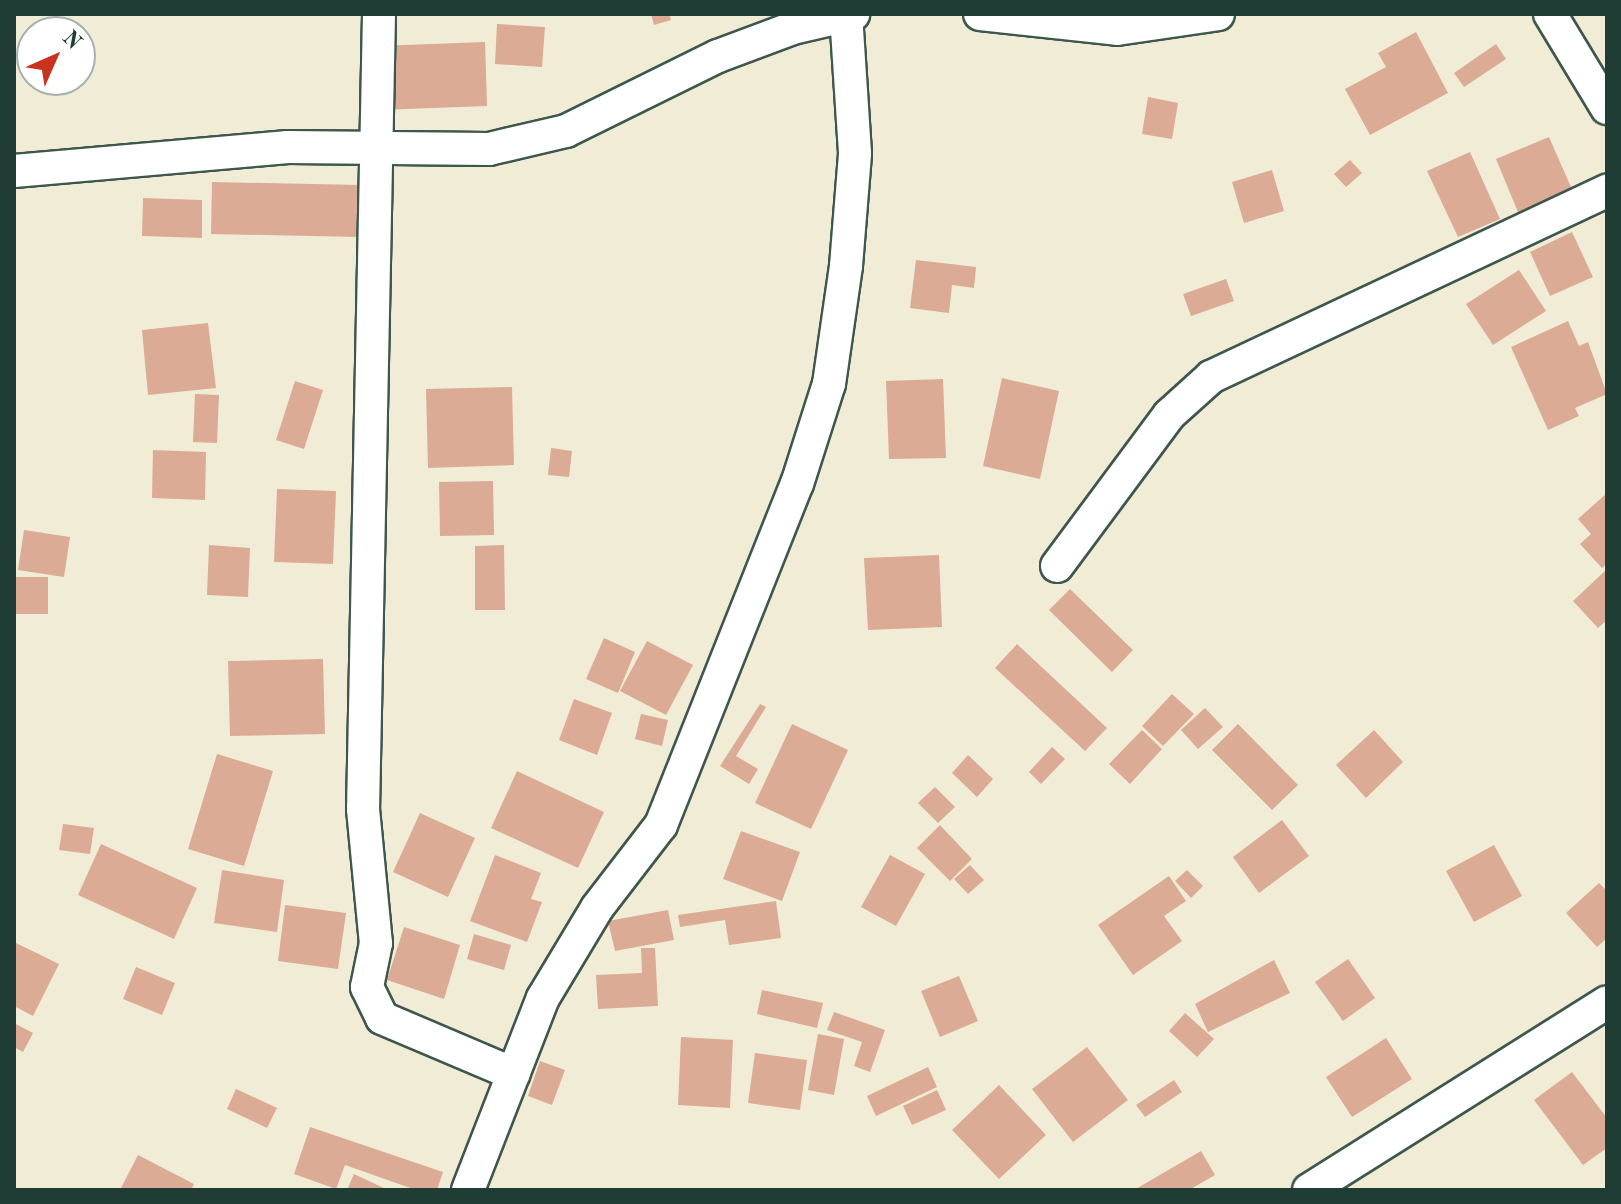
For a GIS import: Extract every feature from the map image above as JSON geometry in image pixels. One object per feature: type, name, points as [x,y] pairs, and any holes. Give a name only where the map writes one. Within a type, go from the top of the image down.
[{"type":"street","points":[[379,14],[379,150],[363,809],[376,943],[367,987],[382,1018],[514,1074]]},
{"type":"street","points":[[14,171],[288,147],[489,149],[566,131],[718,56],[793,28],[853,14]]},
{"type":"street","points":[[980,14],[1117,29],[1218,14]]},
{"type":"street","points":[[1550,14],[1607,108]]},
{"type":"street","points":[[468,1190],[543,998],[597,908],[661,825],[797,484],[829,384],[846,266],[855,153],[846,15]]},
{"type":"street","points":[[1057,566],[1169,415],[1211,377],[1607,191]]},
{"type":"street","points":[[1309,1190],[1607,1002]]},
{"type":"building","points":[[651,14],[669,14],[671,20],[654,25]]},
{"type":"building","points":[[497,24],[545,27],[542,67],[495,64]]},
{"type":"building","points":[[1416,32],[1448,93],[1370,135],[1345,89],[1386,67],[1378,53]]},
{"type":"building","points":[[485,42],[487,106],[379,110],[377,46]]},
{"type":"building","points":[[1496,44],[1506,59],[1464,87],[1454,73]]},
{"type":"building","points":[[1148,97],[1178,103],[1172,139],[1142,134]]},
{"type":"building","points":[[1549,137],[1574,194],[1520,217],[1496,159]]},
{"type":"building","points":[[1470,152],[1500,219],[1458,237],[1427,171]]},
{"type":"building","points":[[1350,160],[1362,173],[1346,187],[1334,174]]},
{"type":"building","points":[[1272,170],[1284,211],[1244,223],[1232,182]]},
{"type":"building","points":[[212,182],[360,185],[359,237],[211,234]]},
{"type":"building","points":[[143,198],[202,200],[202,238],[142,236]]},
{"type":"building","points":[[1572,232],[1593,277],[1550,296],[1530,252]]},
{"type":"building","points":[[916,260],[976,267],[974,288],[952,285],[949,313],[910,308]]},
{"type":"building","points":[[1519,270],[1546,311],[1493,345],[1466,304]]},
{"type":"building","points":[[1226,279],[1234,301],[1191,316],[1183,294]]},
{"type":"building","points":[[1568,321],[1579,346],[1588,342],[1607,394],[1575,408],[1579,416],[1548,430],[1511,347]]},
{"type":"building","points":[[208,323],[216,388],[148,395],[142,330]]},
{"type":"building","points":[[1002,378],[1059,391],[1040,479],[983,466]]},
{"type":"building","points":[[943,379],[946,458],[889,459],[886,381]]},
{"type":"building","points":[[295,381],[323,390],[304,449],[276,440]]},
{"type":"building","points":[[512,387],[514,465],[428,468],[426,389]]},
{"type":"building","points":[[195,394],[219,395],[217,443],[193,442]]},
{"type":"building","points":[[551,448],[572,451],[569,477],[548,475]]},
{"type":"building","points":[[153,450],[206,452],[205,500],[152,498]]},
{"type":"building","points":[[493,481],[494,535],[440,536],[439,482]]},
{"type":"building","points":[[277,489],[336,491],[333,564],[274,562]]},
{"type":"building","points":[[1607,493],[1607,563],[1602,568],[1580,544],[1591,534],[1578,519]]},
{"type":"building","points":[[24,530],[70,537],[64,577],[18,570]]},
{"type":"building","points":[[209,545],[250,548],[248,597],[207,595]]},
{"type":"building","points":[[504,545],[505,610],[475,610],[475,546]]},
{"type":"building","points":[[939,555],[942,627],[868,630],[864,558]]},
{"type":"building","points":[[1607,569],[1607,620],[1598,628],[1573,601]]},
{"type":"building","points":[[14,577],[48,577],[48,614],[14,614]]},
{"type":"building","points":[[1070,589],[1133,650],[1112,672],[1049,610]]},
{"type":"building","points":[[604,638],[635,652],[618,693],[586,679]]},
{"type":"building","points":[[647,641],[693,665],[666,715],[620,691]]},
{"type":"building","points":[[1017,644],[1107,728],[1085,751],[995,668]]},
{"type":"building","points":[[323,659],[325,734],[230,736],[228,661]]},
{"type":"building","points":[[1172,694],[1194,714],[1163,746],[1142,726]]},
{"type":"building","points":[[574,699],[612,713],[597,755],[559,740]]},
{"type":"building","points":[[760,704],[766,707],[736,756],[758,769],[749,784],[720,766]]},
{"type":"building","points":[[1205,708],[1223,727],[1198,749],[1181,730]]},
{"type":"building","points":[[641,714],[668,720],[662,746],[635,739]]},
{"type":"building","points":[[792,724],[848,750],[811,829],[755,803]]},
{"type":"building","points":[[1238,724],[1298,785],[1272,810],[1212,750]]},
{"type":"building","points":[[1142,730],[1162,749],[1130,784],[1109,764]]},
{"type":"building","points":[[1374,730],[1403,762],[1366,798],[1336,765]]},
{"type":"building","points":[[1052,747],[1065,759],[1041,784],[1029,772]]},
{"type":"building","points":[[217,754],[273,771],[244,866],[188,849]]},
{"type":"building","points":[[968,755],[993,779],[977,797],[952,773]]},
{"type":"building","points":[[517,771],[604,812],[578,868],[491,828]]},
{"type":"building","points":[[935,787],[955,807],[938,823],[918,803]]},
{"type":"building","points":[[420,813],[475,838],[448,897],[393,872]]},
{"type":"building","points":[[1282,820],[1309,856],[1259,893],[1233,857]]},
{"type":"building","points":[[63,824],[94,828],[90,854],[59,850]]},
{"type":"building","points":[[940,825],[972,859],[950,881],[917,848]]},
{"type":"building","points":[[741,831],[800,852],[782,901],[723,879]]},
{"type":"building","points":[[101,844],[197,888],[174,939],[78,895]]},
{"type":"building","points":[[1494,845],[1522,896],[1474,922],[1446,871]]},
{"type":"building","points":[[495,855],[541,873],[531,899],[542,902],[527,942],[470,921]]},
{"type":"building","points":[[890,855],[925,874],[896,926],[861,907]]},
{"type":"building","points":[[970,865],[984,880],[968,894],[954,879]]},
{"type":"building","points":[[222,870],[284,880],[277,932],[214,923]]},
{"type":"building","points":[[1187,870],[1203,886],[1191,898],[1175,881]]},
{"type":"building","points":[[1169,876],[1186,901],[1164,916],[1182,941],[1133,975],[1098,925]]},
{"type":"building","points":[[1599,883],[1607,891],[1607,938],[1597,947],[1566,913]]},
{"type":"building","points":[[776,901],[781,938],[729,945],[725,920],[680,927],[678,915]]},
{"type":"building","points":[[285,905],[346,913],[338,969],[278,961]]},
{"type":"building","points":[[668,910],[674,940],[615,951],[608,921]]},
{"type":"building","points":[[404,927],[460,945],[444,999],[387,980]]},
{"type":"building","points":[[474,934],[511,945],[504,970],[467,959]]},
{"type":"building","points":[[14,942],[59,964],[33,1016],[14,1006]]},
{"type":"building","points":[[641,948],[655,948],[658,1006],[598,1009],[596,975],[642,973]]},
{"type":"building","points":[[1348,959],[1375,998],[1343,1021],[1315,982]]},
{"type":"building","points":[[1274,960],[1290,993],[1208,1032],[1195,1004]]},
{"type":"building","points":[[136,967],[175,983],[162,1015],[123,999]]},
{"type":"building","points":[[959,976],[978,1021],[940,1037],[921,991]]},
{"type":"building","points":[[762,990],[823,1003],[817,1028],[757,1014]]},
{"type":"building","points":[[834,1012],[885,1030],[870,1072],[854,1066],[862,1042],[827,1030]]},
{"type":"building","points":[[1185,1013],[1214,1039],[1197,1057],[1169,1031]]},
{"type":"building","points":[[14,1023],[33,1033],[23,1052],[14,1047]]},
{"type":"building","points":[[818,1034],[844,1039],[834,1095],[808,1090]]},
{"type":"building","points":[[681,1037],[733,1040],[730,1108],[678,1105]]},
{"type":"building","points":[[1386,1038],[1412,1079],[1352,1117],[1326,1077]]},
{"type":"building","points":[[1087,1047],[1128,1100],[1073,1142],[1032,1089]]},
{"type":"building","points":[[755,1053],[807,1060],[800,1110],[748,1103]]},
{"type":"building","points":[[540,1061],[565,1070],[552,1105],[528,1096]]},
{"type":"building","points":[[928,1067],[937,1087],[876,1116],[867,1096]]},
{"type":"building","points":[[1572,1072],[1607,1118],[1607,1148],[1583,1165],[1534,1100]]},
{"type":"building","points":[[1174,1080],[1182,1092],[1145,1117],[1136,1105]]},
{"type":"building","points":[[999,1085],[1046,1135],[999,1179],[952,1130]]},
{"type":"building","points":[[236,1089],[277,1108],[267,1128],[227,1109]]},
{"type":"building","points":[[937,1090],[946,1110],[912,1125],[903,1106]]},
{"type":"building","points":[[310,1127],[443,1172],[437,1190],[416,1190],[345,1165],[336,1189],[294,1174]]},
{"type":"building","points":[[1201,1151],[1215,1175],[1189,1190],[1134,1190]]},
{"type":"building","points":[[138,1155],[194,1184],[191,1190],[120,1190]]},
{"type":"building","points":[[354,1174],[388,1190],[347,1190]]}]
